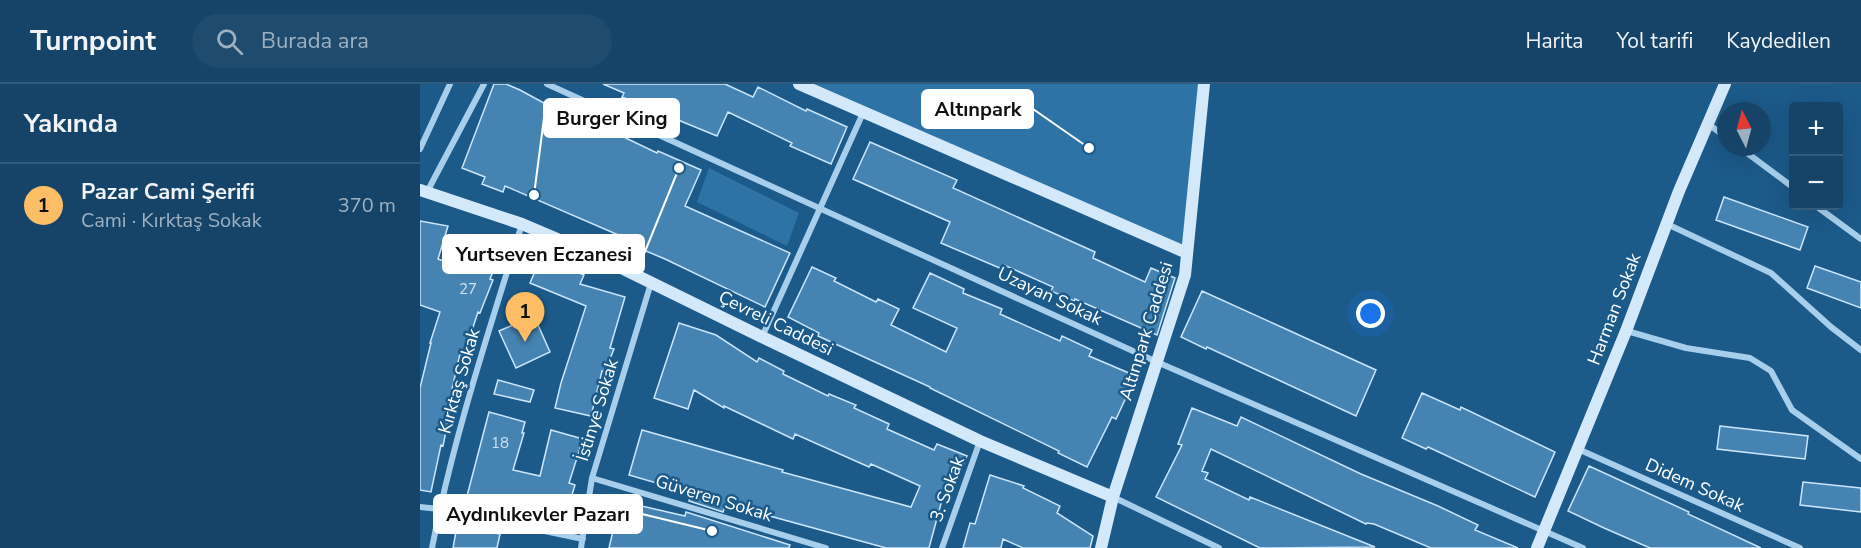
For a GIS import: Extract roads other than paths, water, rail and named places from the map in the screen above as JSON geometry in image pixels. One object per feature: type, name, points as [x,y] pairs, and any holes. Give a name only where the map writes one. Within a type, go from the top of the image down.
[{"type":"street","points":[[420,149],[450,84]]},
{"type":"street","points":[[424,191],[484,84]]},
{"type":"street","name":"Uzayan Sokak","points":[[546,84],[1157,362],[1583,548]]},
{"type":"street","points":[[799,84],[1187,253]]},
{"type":"street","name":"Altınpark Caddesi","points":[[1101,548],[1113,497],[1185,275],[1204,84]]},
{"type":"street","name":"Harman Sokak","points":[[1537,548],[1626,331],[1666,223],[1725,84]]},
{"type":"street","points":[[762,337],[863,113]]},
{"type":"street","points":[[1708,123],[1717,130]]},
{"type":"street","points":[[1751,156],[1789,184]]},
{"type":"street","name":"Çevreli Caddesi","points":[[424,191],[522,224],[595,255],[980,441],[1113,497]]},
{"type":"street","points":[[1821,210],[1861,239]]},
{"type":"street","points":[[1666,223],[1771,273],[1831,327],[1861,350]]},
{"type":"street","name":"Kırktaş Sokak","points":[[432,548],[439,509],[470,393],[522,224]]},
{"type":"street","name":"İstinye Sokak","points":[[581,548],[592,478],[651,282]]},
{"type":"street","points":[[1626,331],[1686,348],[1750,358],[1771,371],[1792,410],[1861,459]]},
{"type":"street","name":"3. Sokak","points":[[942,548],[980,441]]},
{"type":"street","name":"Didem Sokak","points":[[1578,448],[1800,548]]},
{"type":"street","name":"Güveren Sokak","points":[[592,478],[826,548]]},
{"type":"street","points":[[1113,497],[1219,548]]},
{"type":"street","points":[[420,507],[583,539]]},
{"type":"place","name":"Altınpark","points":[[1089,148]]},
{"type":"place","name":"Yurtseven Eczanesi","points":[[679,168]]},
{"type":"place","name":"Burger King","points":[[534,195]]},
{"type":"place","name":"Pazar Cami Şerifi","points":[[525,342]]},
{"type":"place","name":"Aydınlıkevler Pazarı","points":[[712,531]]}]
